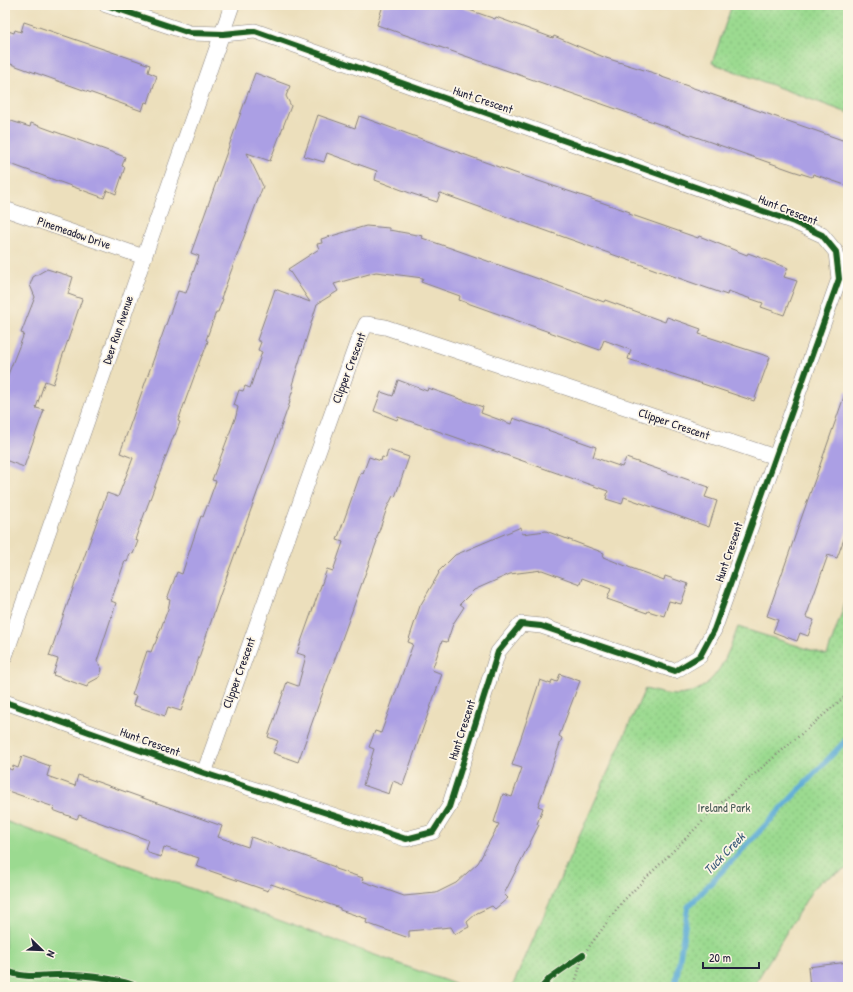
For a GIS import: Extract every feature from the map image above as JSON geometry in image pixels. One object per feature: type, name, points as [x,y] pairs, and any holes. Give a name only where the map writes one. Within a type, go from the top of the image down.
[{"type":"street","name":"Hunt Crescent","points":[[5,702],[204,773],[406,839],[433,832],[449,807],[498,652],[521,624],[541,626],[675,671],[700,656],[714,630],[839,279],[836,252],[822,235],[794,222],[255,31],[223,34],[190,33],[106,5]]},
{"type":"street","name":"Deer Run Avenue","points":[[5,656],[232,5]]},
{"type":"street","name":"Pinemeadow Drive","points":[[5,209],[144,257]]},
{"type":"street","name":"Clipper Crescent","points":[[204,773],[357,343],[366,324],[385,327],[775,457]]},
{"type":"path","points":[[574,987],[583,955],[622,902],[723,801],[848,694]]},
{"type":"path","points":[[572,962],[583,955]]},
{"type":"green space","points":[[732,5],[848,5],[848,113],[712,63]]},
{"type":"green space","name":"Ireland Park","points":[[848,595],[848,868],[821,881],[811,892],[753,987],[512,987],[645,689],[665,694],[680,695],[696,690],[705,685],[720,668],[738,627],[827,655]]},
{"type":"green space","points":[[5,821],[463,987],[5,987]]},
{"type":"building","points":[[383,5],[455,5],[495,19],[496,17],[553,38],[554,36],[606,58],[660,75],[659,76],[848,142],[848,186],[813,174],[812,177],[793,171],[377,25]]},
{"type":"building","points":[[24,22],[150,65],[148,72],[157,76],[148,103],[145,102],[142,111],[5,62],[5,30],[14,33],[15,30],[21,32]]},
{"type":"building","points":[[255,73],[290,86],[286,96],[291,106],[270,161],[247,153],[263,186],[221,298],[223,299],[218,312],[216,312],[206,340],[208,341],[178,421],[180,422],[138,531],[135,540],[138,541],[133,554],[130,553],[127,562],[125,561],[111,601],[116,603],[97,661],[102,669],[100,677],[89,683],[87,687],[53,675],[58,659],[49,656],[107,493],[118,497],[133,458],[120,453],[178,291],[186,293],[199,256],[191,253]]},
{"type":"building","points":[[318,115],[355,128],[359,116],[515,173],[630,212],[629,214],[698,238],[699,236],[747,255],[748,253],[788,268],[784,277],[797,281],[784,315],[761,307],[763,303],[728,291],[727,295],[440,193],[437,202],[410,193],[375,180],[377,171],[327,153],[324,162],[304,156]]},
{"type":"building","points":[[5,119],[30,127],[31,123],[125,157],[122,166],[125,167],[116,194],[107,190],[104,198],[5,162]]},
{"type":"building","points":[[366,226],[389,228],[389,230],[423,236],[422,238],[604,302],[605,300],[665,322],[667,317],[701,329],[699,334],[770,357],[754,401],[628,359],[631,350],[604,340],[600,350],[459,300],[460,296],[421,282],[423,278],[376,272],[334,284],[338,291],[317,304],[292,385],[294,386],[290,402],[220,595],[181,711],[168,707],[165,716],[133,705],[136,696],[132,695],[147,651],[151,652],[155,644],[168,609],[170,600],[167,599],[177,572],[182,574],[201,516],[203,517],[216,481],[212,480],[236,416],[238,407],[234,405],[239,390],[243,391],[245,386],[250,388],[262,352],[258,350],[261,342],[257,340],[275,289],[310,302],[288,269],[319,249],[317,244],[322,243],[321,239]]},
{"type":"building","points":[[47,269],[73,277],[68,294],[82,299],[53,384],[45,381],[36,408],[44,410],[24,467],[5,460],[5,382],[24,334],[21,333],[35,297],[30,285],[33,277]]},
{"type":"building","points":[[398,380],[427,391],[428,388],[483,407],[481,413],[511,424],[513,418],[596,447],[593,457],[622,467],[626,458],[709,487],[705,497],[717,501],[709,527],[624,497],[622,504],[606,499],[608,491],[398,417],[397,420],[374,411],[381,392],[393,396]]},
{"type":"building","points":[[846,391],[848,391],[848,528],[837,558],[828,555],[806,617],[814,620],[808,636],[800,633],[797,641],[773,632],[778,620],[767,616]]},
{"type":"building","points":[[388,450],[409,457],[395,497],[393,496],[387,508],[376,540],[377,541],[298,762],[273,753],[278,741],[268,737],[287,682],[298,686],[306,656],[297,653],[327,569],[333,571],[343,542],[337,540],[361,472],[363,473],[369,457],[381,461],[382,457],[386,458]]},
{"type":"building","points":[[521,527],[522,534],[546,531],[604,553],[603,557],[631,568],[664,580],[665,576],[688,584],[681,604],[669,601],[664,616],[648,611],[647,613],[607,599],[611,589],[582,578],[580,584],[542,570],[510,574],[474,590],[460,604],[464,607],[453,624],[447,642],[442,641],[432,670],[442,674],[403,785],[393,781],[389,794],[363,785],[374,749],[369,747],[375,731],[381,733],[413,644],[408,642],[420,606],[439,573],[438,572],[455,555]]},
{"type":"building","points":[[560,674],[580,681],[559,736],[562,738],[538,806],[543,808],[537,824],[539,825],[504,894],[508,898],[495,909],[492,906],[477,913],[467,922],[469,927],[455,934],[451,927],[409,931],[409,938],[366,923],[367,919],[340,910],[340,908],[271,884],[268,891],[196,866],[199,858],[164,847],[161,857],[151,854],[145,849],[148,840],[79,815],[77,819],[53,810],[54,807],[5,790],[5,767],[12,770],[13,766],[18,768],[22,756],[50,766],[47,776],[75,786],[78,775],[222,826],[218,837],[248,847],[251,837],[335,867],[335,869],[363,878],[362,881],[404,896],[436,893],[456,883],[478,863],[499,824],[494,822],[503,794],[512,797],[522,768],[512,765],[540,680],[551,684],[552,680],[557,682]]},
{"type":"building","points":[[848,962],[848,987],[810,987],[808,967]]},
{"type":"waterway","name":"Tuck Creek","points":[[675,987],[688,907],[848,738]]},
{"type":"cycle path","points":[[5,702],[204,773],[406,839],[433,832],[449,807],[498,652],[521,624],[541,626],[675,671],[700,656],[714,630],[839,279],[836,252],[822,235],[794,222],[255,31],[223,34],[190,33],[106,5]]},
{"type":"cycle path","points":[[542,987],[550,978],[583,955]]},
{"type":"cycle path","points":[[5,970],[29,976],[80,975],[98,977],[139,987]]}]
